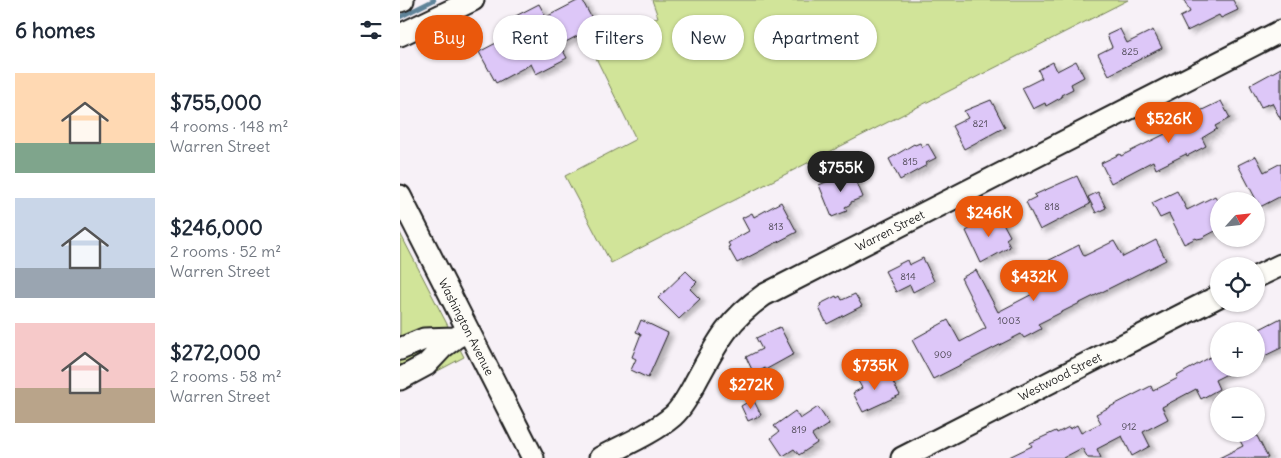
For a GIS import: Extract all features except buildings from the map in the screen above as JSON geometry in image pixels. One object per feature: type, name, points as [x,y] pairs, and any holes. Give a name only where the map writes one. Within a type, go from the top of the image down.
[{"type":"street","points":[[400,34],[473,0]]},
{"type":"street","name":"Warren Street","points":[[600,458],[654,429],[674,415],[687,397],[719,339],[740,314],[764,295],[1281,31]]},
{"type":"street","name":"Washington Avenue","points":[[400,196],[462,335],[533,458]]},
{"type":"street","points":[[1265,273],[1281,265]]},
{"type":"street","name":"Westwood Street","points":[[902,458],[1210,301]]},
{"type":"street","points":[[400,350],[424,339],[462,335]]},
{"type":"street","points":[[400,379],[426,365],[443,347],[462,335]]},
{"type":"green space","points":[[652,0],[1128,0],[611,263],[565,176],[636,139],[597,60],[662,60],[662,15],[657,15]]},
{"type":"green space","points":[[400,233],[464,357],[400,391]]},
{"type":"waterway","points":[[400,17],[434,0]]}]
